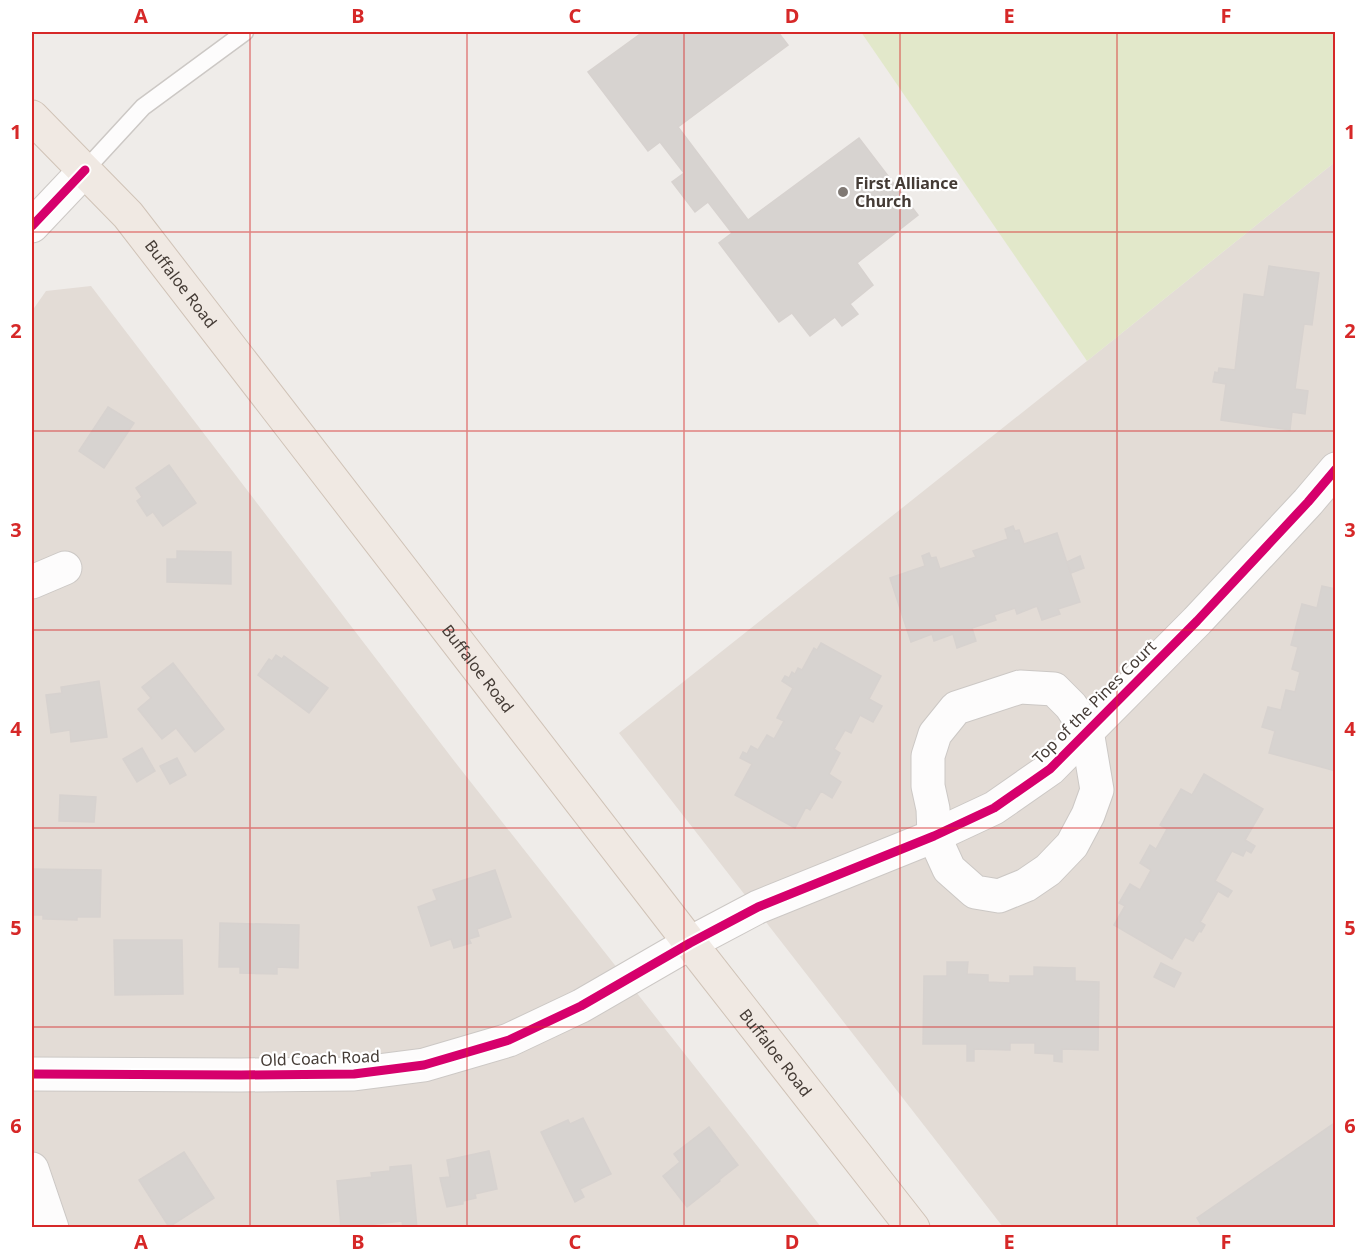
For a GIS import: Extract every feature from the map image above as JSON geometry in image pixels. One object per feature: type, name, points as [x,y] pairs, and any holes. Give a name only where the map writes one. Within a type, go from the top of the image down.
[{"type":"main road","name":"Buffaloe Road","points":[[32,117],[128,215],[690,943],[913,1227]]},
{"type":"street","points":[[32,226],[85,170]]},
{"type":"street","name":"Top of the Pines Court","points":[[721,927],[758,908],[934,836],[994,808],[1050,769],[1197,621],[1308,502],[1335,469]]},
{"type":"street","points":[[32,582],[65,568]]},
{"type":"street","name":"Top of the Pines Court","points":[[1020,687],[1054,689],[1071,706],[1087,730],[1097,790],[1088,815],[1072,845],[1048,870],[1026,885],[999,897],[975,892],[949,869],[934,836],[933,809],[928,786],[928,756],[935,734],[956,708],[1020,687]]},
{"type":"street","name":"Old Coach Road","points":[[32,1074],[241,1076],[354,1074],[424,1065],[508,1040],[581,1006],[721,927]]},
{"type":"street","points":[[32,1169],[52,1227]]},
{"type":"lane","points":[[85,170],[143,107],[245,32]]},
{"type":"shaded area","points":[[1335,162],[1335,1227],[1003,1227],[619,733]]},
{"type":"shaded area","points":[[91,286],[455,762],[821,1227],[32,1227],[32,311],[46,291]]},
{"type":"green space","points":[[861,32],[1335,32],[1335,162],[1087,361]]},
{"type":"building","name":"First Alliance Church","points":[[643,32],[778,32],[788,45],[678,127],[748,220],[859,138],[918,215],[857,263],[873,285],[850,304],[858,314],[842,326],[835,317],[810,336],[792,313],[779,322],[719,243],[732,233],[708,202],[695,212],[672,182],[684,173],[660,142],[648,151],[588,72]]},
{"type":"building","points":[[1269,266],[1319,273],[1312,325],[1304,324],[1295,389],[1308,391],[1305,414],[1292,412],[1290,430],[1221,420],[1226,384],[1213,382],[1215,372],[1218,373],[1219,368],[1235,370],[1244,294],[1264,297]]},
{"type":"building","points":[[108,407],[134,423],[104,468],[79,451]]},
{"type":"building","points":[[169,465],[196,503],[163,526],[153,512],[147,516],[137,501],[142,497],[136,488]]},
{"type":"building","points":[[1013,526],[1015,531],[1019,530],[1024,544],[1057,533],[1080,602],[1058,609],[1060,614],[1042,620],[1037,606],[1017,614],[1015,608],[994,615],[996,620],[972,628],[976,641],[957,648],[953,634],[934,641],[932,634],[911,642],[890,578],[925,566],[922,556],[929,553],[931,558],[936,557],[940,569],[976,557],[973,551],[1008,539],[1005,529]]},
{"type":"building","points":[[177,551],[231,552],[231,584],[167,582],[167,559],[177,559]]},
{"type":"building","points":[[1080,556],[1084,568],[1071,573],[1067,562]]},
{"type":"building","points":[[1322,586],[1336,589],[1336,771],[1269,753],[1275,731],[1262,727],[1268,707],[1281,710],[1286,690],[1295,692],[1300,672],[1292,669],[1298,647],[1291,645],[1302,604],[1317,608]]},
{"type":"building","points":[[821,643],[881,676],[869,699],[882,706],[873,722],[860,715],[851,733],[845,730],[834,749],[840,753],[829,774],[841,782],[832,798],[821,791],[810,810],[806,807],[795,828],[735,795],[752,764],[740,758],[743,752],[747,754],[751,746],[758,750],[767,735],[774,739],[784,721],[777,718],[793,688],[782,681],[785,676],[789,678],[792,672],[795,674],[798,668],[802,670],[814,648],[817,650]]},
{"type":"building","points":[[276,655],[282,659],[284,656],[328,688],[309,713],[258,675],[269,659],[272,661]]},
{"type":"building","points":[[173,663],[224,729],[195,752],[176,728],[162,739],[138,709],[151,698],[142,687]]},
{"type":"building","points":[[99,681],[107,737],[71,742],[70,730],[51,733],[46,695],[62,693],[61,687]]},
{"type":"building","points":[[142,748],[155,771],[137,782],[123,759]]},
{"type":"building","points":[[177,758],[186,775],[170,784],[160,766]]},
{"type":"building","points":[[1204,774],[1263,809],[1245,840],[1255,846],[1251,853],[1246,850],[1243,856],[1232,851],[1215,881],[1232,891],[1228,897],[1218,891],[1200,922],[1205,925],[1201,932],[1199,931],[1193,941],[1185,937],[1172,959],[1114,925],[1125,906],[1119,903],[1130,884],[1140,890],[1151,870],[1140,863],[1150,845],[1156,849],[1167,829],[1160,825],[1181,789],[1192,795]]},
{"type":"building","points":[[60,795],[96,797],[94,822],[59,821]]},
{"type":"building","points":[[32,869],[101,870],[100,917],[77,917],[77,920],[43,919],[43,915],[32,915]]},
{"type":"building","points":[[495,870],[511,917],[477,929],[479,936],[469,939],[471,943],[454,948],[451,939],[431,946],[418,907],[437,900],[433,890]]},
{"type":"building","points":[[220,923],[299,925],[298,968],[277,967],[277,974],[240,973],[240,967],[219,967]]},
{"type":"building","points":[[114,940],[182,940],[183,994],[115,995]]},
{"type":"building","points":[[947,962],[968,962],[967,974],[988,975],[988,982],[1010,983],[1010,976],[1034,976],[1034,967],[1075,968],[1075,981],[1099,982],[1098,1050],[1062,1049],[1062,1062],[1054,1061],[1054,1054],[1035,1053],[1035,1043],[1010,1043],[1010,1050],[974,1049],[974,1061],[967,1061],[967,1044],[923,1044],[924,976],[947,976]]},
{"type":"building","points":[[1161,963],[1181,973],[1174,987],[1154,977]]},
{"type":"building","points":[[583,1118],[611,1174],[580,1189],[584,1197],[575,1202],[541,1132],[568,1120],[570,1124]]},
{"type":"building","points":[[1336,1122],[1336,1228],[1203,1228],[1197,1218]]},
{"type":"building","points":[[709,1127],[738,1165],[687,1207],[663,1176],[680,1162],[674,1154]]},
{"type":"building","points":[[489,1151],[497,1189],[475,1194],[476,1198],[463,1201],[463,1204],[447,1207],[440,1178],[450,1177],[447,1160]]},
{"type":"building","points":[[184,1152],[214,1198],[169,1227],[139,1180]]},
{"type":"building","points":[[411,1165],[417,1228],[403,1228],[402,1221],[341,1228],[337,1181],[372,1177],[371,1173],[390,1171],[390,1167]]},
{"type":"cycle path","points":[[32,226],[85,170]]},
{"type":"cycle path","points":[[32,1074],[354,1074],[424,1065],[509,1040],[581,1006],[758,907],[934,836],[994,808],[1050,769],[1197,621],[1336,469]]},
{"type":"place","name":"First Alliance Church","points":[[843,192]]}]
